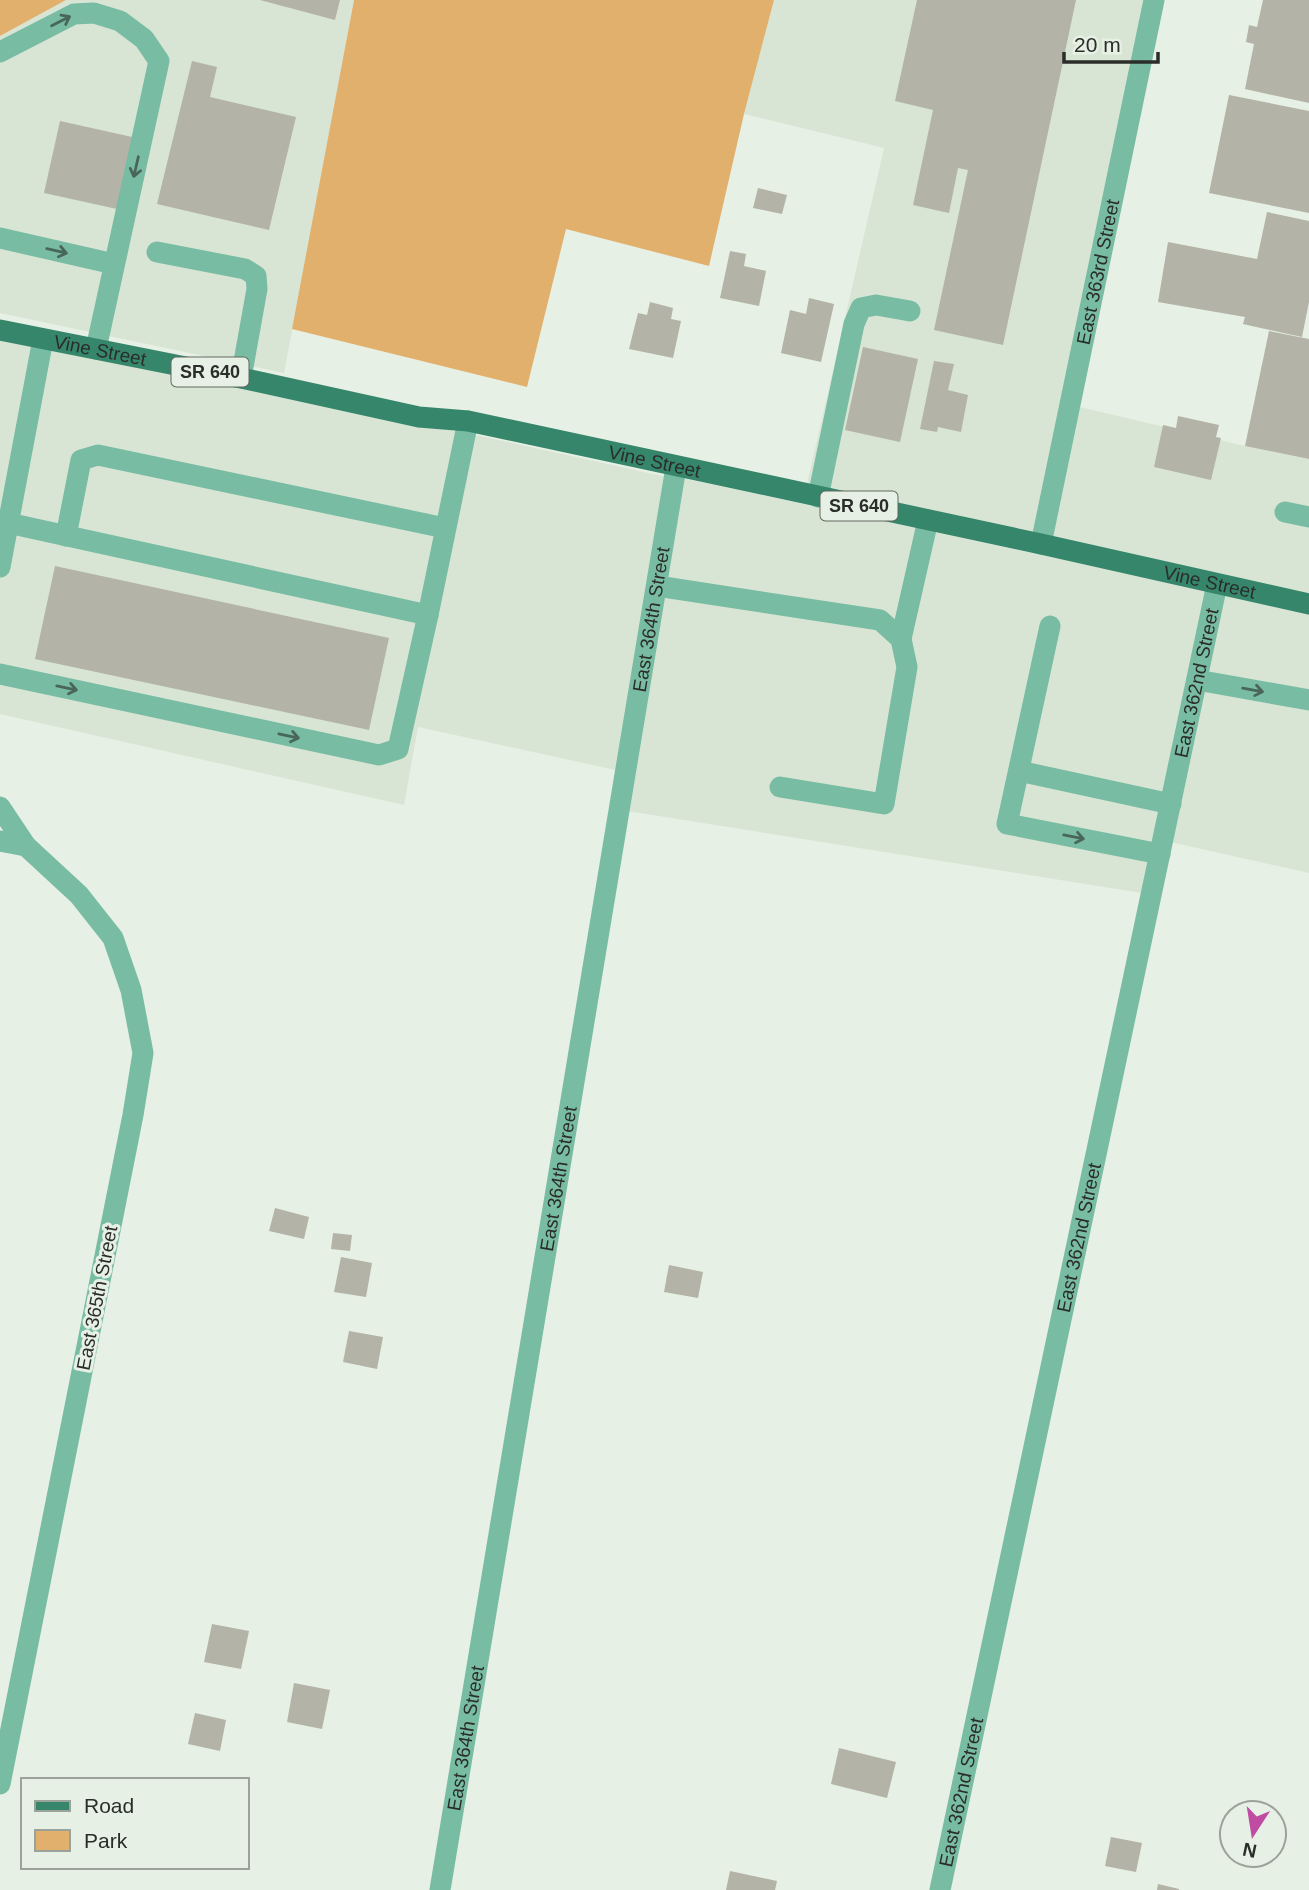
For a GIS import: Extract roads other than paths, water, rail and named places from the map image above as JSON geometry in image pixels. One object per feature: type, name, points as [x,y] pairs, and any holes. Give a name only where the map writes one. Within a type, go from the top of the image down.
[{"type":"main road","name":"Vine Street","points":[[0,330],[419,417],[468,421],[1309,604]]},
{"type":"street","name":"East 363rd Street","points":[[1041,544],[1154,0]]},
{"type":"street","points":[[0,52],[74,14],[94,13],[120,21],[144,39],[159,61],[96,349]]},
{"type":"street","points":[[0,238],[114,264]]},
{"type":"street","points":[[158,252],[245,269],[256,276],[257,289],[241,379]]},
{"type":"street","points":[[818,497],[854,324],[861,308],[876,305],[910,311]]},
{"type":"street","points":[[0,567],[8,523],[7,497],[43,339]]},
{"type":"street","points":[[0,674],[379,755],[398,749],[468,421]]},
{"type":"street","points":[[65,536],[81,460],[97,455],[445,528]]},
{"type":"street","name":"East 364th Street","points":[[440,1890],[676,467]]},
{"type":"street","points":[[1285,512],[1309,517]]},
{"type":"street","points":[[780,787],[884,804],[907,667],[901,639],[928,520]]},
{"type":"street","points":[[8,523],[428,615]]},
{"type":"street","name":"East 362nd Street","points":[[940,1890],[1217,584]]},
{"type":"street","points":[[657,586],[880,620],[901,639]]},
{"type":"street","points":[[1050,626],[1007,824],[1160,854]]},
{"type":"street","points":[[1197,680],[1309,700]]},
{"type":"street","points":[[1019,771],[1171,804]]},
{"type":"street","name":"East 365th Street","points":[[0,807],[26,846],[79,895],[113,938],[131,990],[143,1053],[0,1784]]},
{"type":"street","points":[[0,841],[26,846]]}]
